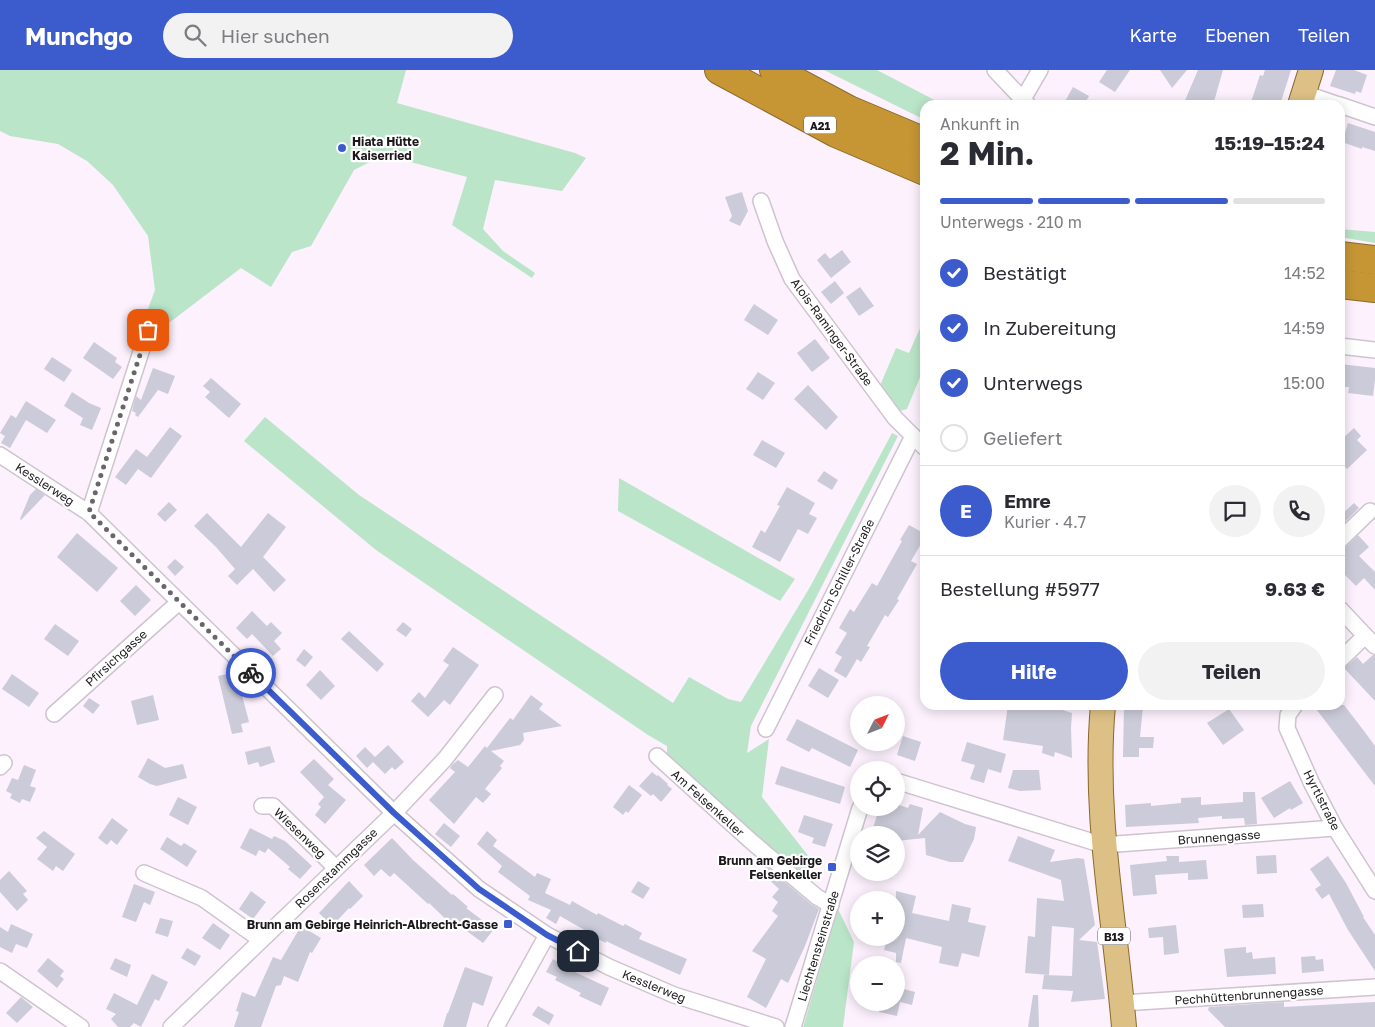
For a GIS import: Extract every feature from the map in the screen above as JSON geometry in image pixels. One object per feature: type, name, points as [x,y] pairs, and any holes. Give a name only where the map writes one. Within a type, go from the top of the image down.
[{"type":"highway","name":"A21","points":[[719,70],[836,133],[920,169]]},
{"type":"highway","name":"A21","points":[[774,70],[849,110],[920,140]]},
{"type":"highway","points":[[1345,257],[1375,260]]},
{"type":"highway","points":[[1345,285],[1375,288]]},
{"type":"main road","points":[[1302,99],[1311,70]]},
{"type":"main road","name":"B13","points":[[1102,710],[1100,735],[1100,789],[1104,845],[1124,1027]]},
{"type":"street","points":[[994,70],[1024,100]]},
{"type":"street","points":[[1027,100],[1040,70]]},
{"type":"street","points":[[1345,107],[1375,117]]},
{"type":"street","name":"Alois-Raminger-Straße","points":[[761,202],[775,241],[792,278],[894,418],[920,443]]},
{"type":"street","points":[[89,512],[148,330]]},
{"type":"street","points":[[1345,347],[1375,350]]},
{"type":"street","name":"Friedrich Schiller-Straße","points":[[766,729],[913,436]]},
{"type":"street","name":"Kesslerweg","points":[[0,455],[89,512],[394,813],[479,889],[547,935],[609,967],[674,995],[776,1027]]},
{"type":"street","points":[[1345,535],[1370,511]]},
{"type":"street","name":"Pfirsichgasse","points":[[54,714],[179,602]]},
{"type":"street","points":[[1345,614],[1370,641],[1345,657]]},
{"type":"street","name":"Rosenstammgasse","points":[[171,1027],[394,813],[446,759],[495,694]]},
{"type":"street","name":"Hyrtlstraße","points":[[1292,710],[1288,715],[1288,728],[1312,784],[1335,828],[1375,891]]},
{"type":"street","name":"Am Felsenkeller","points":[[656,756],[752,842],[817,897],[831,905]]},
{"type":"street","points":[[905,784],[1104,845]]},
{"type":"street","name":"Wiesenweg","points":[[262,806],[273,806],[336,868]]},
{"type":"street","name":"Liechtensteinstraße","points":[[793,1027],[858,816]]},
{"type":"street","name":"Brunnengasse","points":[[1104,845],[1335,828]]},
{"type":"street","points":[[144,873],[202,898],[261,940]]},
{"type":"street","points":[[496,1027],[547,935]]},
{"type":"street","points":[[0,971],[81,1027]]},
{"type":"street","name":"Pechhüttenbrunnengasse","points":[[1122,1003],[1375,987]]},
{"type":"green space","points":[[0,70],[406,70],[397,103],[575,153],[586,158],[562,191],[495,180],[483,229],[503,251],[535,273],[532,278],[452,225],[467,177],[384,155],[354,170],[311,246],[292,252],[271,287],[241,268],[161,329],[131,355],[155,290],[148,236],[113,185],[87,161],[58,144],[10,136],[0,131]]},
{"type":"green space","points":[[824,70],[877,70],[934,100],[920,100],[920,118]]},
{"type":"green space","points":[[1345,229],[1375,232],[1375,243],[1345,238]]},
{"type":"green space","points":[[920,328],[920,377],[907,409],[900,411],[879,388],[896,348],[909,353]]},
{"type":"green space","points":[[265,417],[359,495],[673,703],[689,677],[728,699],[741,702],[810,587],[892,433],[898,436],[751,726],[747,753],[769,739],[762,797],[814,863],[801,875],[667,758],[667,746],[376,550],[244,441]]},
{"type":"green space","points":[[619,478],[795,579],[780,601],[618,511]]},
{"type":"green space","points":[[838,909],[850,934],[850,946],[853,946],[852,956],[850,956],[850,973],[843,1027],[803,1027]]},
{"type":"building","points":[[1107,70],[1130,70],[1115,92],[1099,82]]},
{"type":"building","points":[[1160,70],[1187,70],[1172,88]]},
{"type":"building","points":[[1198,70],[1223,70],[1214,100],[1185,100]]},
{"type":"building","points":[[1265,70],[1291,70],[1282,100],[1252,100],[1260,75],[1263,76]]},
{"type":"building","points":[[1336,70],[1354,70],[1367,75],[1361,93],[1356,91],[1355,94],[1330,86]]},
{"type":"building","points":[[1073,87],[1089,96],[1087,100],[1066,100]]},
{"type":"building","points":[[1348,123],[1375,132],[1375,151],[1345,143],[1345,132]]},
{"type":"building","points":[[742,192],[748,211],[740,226],[729,221],[732,216],[725,197]]},
{"type":"building","points":[[842,250],[851,262],[831,278],[817,260],[825,253],[830,259]]},
{"type":"building","points":[[835,281],[844,293],[831,304],[821,292]]},
{"type":"building","points":[[860,287],[874,306],[859,316],[846,297]]},
{"type":"building","points":[[754,304],[778,320],[768,335],[744,320]]},
{"type":"building","points":[[815,339],[830,358],[812,372],[797,353]]},
{"type":"building","points":[[94,342],[117,358],[115,362],[122,367],[113,379],[83,358]]},
{"type":"building","points":[[52,357],[72,370],[64,382],[44,369]]},
{"type":"building","points":[[1345,365],[1375,368],[1373,396],[1348,393],[1349,387],[1345,387]]},
{"type":"building","points":[[153,368],[175,376],[168,394],[158,390],[138,417],[132,411],[136,396],[141,400]]},
{"type":"building","points":[[758,372],[775,383],[763,400],[746,389]]},
{"type":"building","points":[[211,378],[241,404],[229,418],[205,397],[210,392],[203,386]]},
{"type":"building","points":[[808,385],[838,417],[826,430],[794,399]]},
{"type":"building","points":[[72,392],[101,408],[92,430],[80,425],[83,418],[64,406]]},
{"type":"building","points":[[26,401],[56,420],[47,433],[26,420],[10,448],[1,443],[5,436],[0,433],[11,415],[16,418]]},
{"type":"building","points":[[170,427],[182,436],[151,478],[138,469],[126,485],[115,477],[136,449],[147,457]]},
{"type":"building","points":[[1354,428],[1361,436],[1357,440],[1367,450],[1347,469],[1345,467],[1345,436]]},
{"type":"building","points":[[762,440],[785,453],[776,468],[753,455]]},
{"type":"building","points":[[824,471],[838,480],[832,490],[817,481]]},
{"type":"building","points":[[787,487],[815,503],[809,514],[817,518],[808,534],[798,529],[780,562],[752,547],[761,530],[765,533],[780,506],[777,505]]},
{"type":"building","points":[[36,489],[45,495],[21,520],[30,495]]},
{"type":"building","points":[[169,502],[177,510],[165,522],[157,514]]},
{"type":"building","points":[[1354,503],[1359,508],[1345,522],[1345,511]]},
{"type":"building","points":[[207,513],[241,547],[268,513],[286,527],[263,557],[286,580],[274,592],[253,569],[237,585],[228,576],[235,569],[194,526]]},
{"type":"building","points":[[909,525],[920,531],[920,546],[911,561],[917,564],[897,599],[899,600],[888,617],[885,615],[867,646],[870,647],[861,662],[857,659],[846,678],[834,671],[842,657],[835,653],[847,633],[839,628],[850,609],[854,612],[872,583],[877,586],[902,541],[900,540]]},
{"type":"building","points":[[77,533],[118,568],[97,592],[57,557]]},
{"type":"building","points":[[1358,535],[1369,547],[1359,556],[1375,572],[1375,590],[1364,578],[1356,586],[1345,575],[1346,547]]},
{"type":"building","points":[[175,559],[184,567],[175,576],[167,567]]},
{"type":"building","points":[[136,585],[151,600],[135,616],[120,601]]},
{"type":"building","points":[[252,611],[267,626],[271,622],[282,633],[274,641],[281,649],[273,656],[252,634],[247,639],[236,628]]},
{"type":"building","points":[[403,622],[412,629],[406,637],[396,630]]},
{"type":"building","points":[[55,624],[79,641],[68,656],[44,639]]},
{"type":"building","points":[[349,631],[384,664],[377,672],[341,639]]},
{"type":"building","points":[[453,647],[479,665],[450,705],[444,700],[428,717],[411,701],[419,692],[425,698],[449,665],[443,661]]},
{"type":"building","points":[[304,649],[313,657],[305,667],[296,660]]},
{"type":"building","points":[[1375,655],[1375,701],[1345,669],[1357,657],[1363,664]]},
{"type":"building","points":[[819,668],[839,680],[828,698],[808,686]]},
{"type":"building","points":[[320,670],[335,686],[321,700],[306,685]]},
{"type":"building","points":[[236,672],[249,722],[241,724],[243,732],[232,734],[218,676]]},
{"type":"building","points":[[12,674],[39,693],[29,707],[2,689]]},
{"type":"building","points":[[153,695],[159,720],[137,725],[131,701]]},
{"type":"building","points":[[531,695],[543,704],[539,709],[562,726],[523,733],[524,740],[520,745],[491,751],[504,761],[500,766],[502,768],[485,789],[491,794],[483,803],[476,797],[454,824],[429,800],[455,772],[450,768],[452,765],[458,760],[468,767],[485,746],[487,748],[510,718],[513,720]]},
{"type":"building","points":[[89,698],[100,705],[93,714],[83,706]]},
{"type":"building","points":[[1345,706],[1364,731],[1375,746],[1375,786],[1317,710],[1345,710]]},
{"type":"building","points":[[1007,710],[1063,710],[1072,713],[1072,758],[1055,752],[1054,757],[1042,753],[1043,746],[1003,740]]},
{"type":"building","points":[[1124,710],[1143,710],[1140,737],[1154,737],[1153,748],[1139,748],[1139,757],[1123,757]]},
{"type":"building","points":[[1230,710],[1244,730],[1223,745],[1207,723]]},
{"type":"building","points":[[797,719],[850,746],[850,751],[858,751],[853,761],[850,761],[850,767],[812,748],[809,752],[786,740]]},
{"type":"building","points":[[905,737],[921,742],[915,761],[897,755],[898,751],[905,751]]},
{"type":"building","points":[[967,742],[1006,754],[1001,773],[988,769],[984,783],[970,779],[975,765],[961,761]]},
{"type":"building","points":[[388,745],[404,762],[395,770],[392,767],[385,774],[373,762],[367,768],[356,756],[365,747],[375,757]]},
{"type":"building","points":[[270,746],[275,762],[260,767],[258,762],[248,765],[245,752]]},
{"type":"building","points":[[148,758],[165,768],[183,764],[187,778],[157,786],[150,784],[138,777]]},
{"type":"building","points":[[314,759],[334,779],[328,785],[346,800],[325,824],[315,815],[321,807],[318,804],[324,797],[300,772]]},
{"type":"building","points":[[24,765],[36,770],[30,786],[36,788],[30,802],[22,799],[20,803],[10,798],[12,794],[6,791],[12,778],[18,780]]},
{"type":"building","points":[[781,766],[845,787],[840,804],[775,784]]},
{"type":"building","points":[[1013,770],[1039,770],[1041,790],[1020,791],[1008,788]]},
{"type":"building","points":[[652,772],[658,775],[672,789],[661,802],[653,794],[651,796],[639,786]]},
{"type":"building","points":[[1290,781],[1303,803],[1291,810],[1290,808],[1274,818],[1261,798]]},
{"type":"building","points":[[629,785],[642,795],[628,813],[626,811],[623,815],[613,807]]},
{"type":"building","points":[[1243,792],[1255,792],[1257,824],[1245,825],[1244,818],[1222,819],[1222,816],[1198,818],[1199,823],[1126,827],[1125,805],[1151,803],[1151,806],[1181,803],[1181,798],[1201,797],[1201,805],[1243,802]]},
{"type":"building","points":[[178,797],[197,807],[188,825],[169,815]]},
{"type":"building","points":[[910,804],[923,808],[918,835],[940,812],[976,827],[974,839],[963,862],[950,862],[926,855],[925,838],[905,840],[905,826],[874,826],[877,816],[905,816],[905,807],[908,808]]},
{"type":"building","points":[[804,815],[833,824],[825,847],[812,843],[814,838],[798,832]]},
{"type":"building","points":[[112,818],[128,830],[117,845],[111,840],[107,845],[98,838]]},
{"type":"building","points":[[444,823],[460,836],[451,847],[435,834]]},
{"type":"building","points":[[250,828],[272,839],[274,836],[285,841],[312,866],[300,879],[288,869],[290,867],[268,848],[265,853],[259,850],[256,856],[240,848]]},
{"type":"building","points":[[44,831],[75,854],[63,871],[56,866],[53,871],[37,859],[47,847],[36,838]]},
{"type":"building","points":[[487,831],[497,840],[493,846],[535,877],[537,873],[551,879],[545,893],[570,905],[572,901],[597,915],[598,913],[623,926],[625,924],[642,933],[639,939],[687,959],[680,975],[606,941],[606,943],[560,916],[556,924],[546,918],[551,910],[528,900],[530,896],[498,872],[502,866],[477,844]]},
{"type":"building","points":[[1018,836],[1055,850],[1050,862],[1078,858],[1084,859],[1095,925],[1079,940],[1097,942],[1105,999],[1071,1002],[1073,991],[1042,989],[1044,975],[1072,976],[1074,928],[1052,926],[1049,975],[1025,973],[1028,936],[1035,937],[1037,898],[1064,901],[1061,880],[1008,861]]},
{"type":"building","points":[[167,837],[181,846],[184,843],[197,851],[187,867],[160,849]]},
{"type":"building","points":[[392,838],[413,860],[468,907],[466,908],[494,929],[483,943],[456,923],[453,926],[394,873],[390,877],[381,869],[374,876],[364,865]]},
{"type":"building","points":[[1276,855],[1277,873],[1257,874],[1256,856]]},
{"type":"building","points":[[1166,856],[1179,856],[1179,862],[1206,860],[1208,879],[1188,880],[1188,873],[1155,875],[1157,894],[1133,896],[1130,865],[1167,861]]},
{"type":"building","points":[[1328,856],[1346,883],[1363,917],[1375,935],[1375,971],[1348,930],[1329,894],[1322,899],[1315,889],[1321,885],[1310,869]]},
{"type":"building","points":[[766,866],[819,909],[788,983],[781,979],[766,1008],[747,997],[766,959],[752,951],[778,916],[772,911],[778,902],[772,897],[779,889],[761,872]]},
{"type":"building","points":[[9,871],[27,891],[23,894],[28,900],[17,911],[0,892],[0,880]]},
{"type":"building","points":[[349,881],[363,896],[332,926],[319,913]]},
{"type":"building","points":[[638,881],[650,888],[643,899],[631,892]]},
{"type":"building","points":[[134,884],[155,892],[150,905],[144,902],[136,922],[122,917]]},
{"type":"building","points":[[251,891],[266,902],[253,919],[239,909]]},
{"type":"building","points":[[905,893],[916,896],[912,913],[949,921],[952,904],[971,908],[968,922],[986,926],[979,957],[962,953],[958,967],[939,963],[942,947],[906,938],[905,943]]},
{"type":"building","points":[[1263,904],[1264,917],[1243,918],[1242,905]]},
{"type":"building","points":[[160,918],[173,921],[168,937],[155,933]]},
{"type":"building","points":[[213,923],[230,935],[220,950],[202,938]]},
{"type":"building","points":[[11,924],[33,934],[27,948],[16,944],[12,953],[0,947],[0,927],[8,932]]},
{"type":"building","points":[[1176,925],[1179,953],[1164,955],[1163,937],[1149,938],[1148,928]]},
{"type":"building","points":[[301,926],[321,938],[312,953],[310,952],[298,982],[284,976],[281,985],[276,986],[261,1027],[234,1027],[239,1012],[236,1011],[242,992],[255,997],[273,957],[281,960]]},
{"type":"building","points":[[885,946],[904,946],[902,956],[896,956],[896,953],[884,950]]},
{"type":"building","points":[[1246,947],[1246,953],[1252,952],[1253,959],[1275,957],[1276,974],[1227,977],[1224,949]]},
{"type":"building","points":[[187,948],[201,956],[195,966],[181,958]]},
{"type":"building","points":[[1315,956],[1316,960],[1323,959],[1324,971],[1302,973],[1301,957]]},
{"type":"building","points":[[48,958],[64,971],[60,976],[64,979],[57,988],[37,971]]},
{"type":"building","points":[[115,958],[131,965],[127,977],[110,969]]},
{"type":"building","points":[[553,959],[609,988],[601,1006],[579,996],[581,993],[555,980],[557,977],[546,972]]},
{"type":"building","points":[[465,967],[493,977],[483,1006],[473,1002],[466,1027],[443,1027],[447,1013]]},
{"type":"building","points":[[152,974],[168,982],[159,1001],[155,999],[141,1027],[134,1023],[130,1027],[118,1027],[111,1019],[116,1014],[106,1009],[114,993],[137,1005]]},
{"type":"building","points":[[905,989],[915,992],[912,1005],[905,1003]]},
{"type":"building","points":[[1033,995],[1038,995],[1039,1027],[1028,1027]]},
{"type":"building","points":[[21,997],[33,1007],[17,1023],[6,1013]]},
{"type":"building","points":[[1284,1002],[1284,1007],[1375,1002],[1375,1027],[1225,1027],[1208,1010],[1209,1007]]},
{"type":"building","points":[[538,1006],[554,1015],[549,1025],[532,1015]]},
{"type":"building","points":[[879,1011],[898,1011],[897,1016]]},
{"type":"way so far","points":[[148,330],[89,512],[251,673]]},
{"type":"place","name":"Hiata Hütte Kaiserried","points":[[342,148]]},
{"type":"place","name":"Brunn am Gebirge Felsenkeller","points":[[832,867]]},
{"type":"place","name":"Brunn am Gebirge Heinrich-Albrecht-Gasse","points":[[508,924]]},
{"type":"route","points":[[251,673],[394,813],[479,889],[547,935],[578,951]]}]
